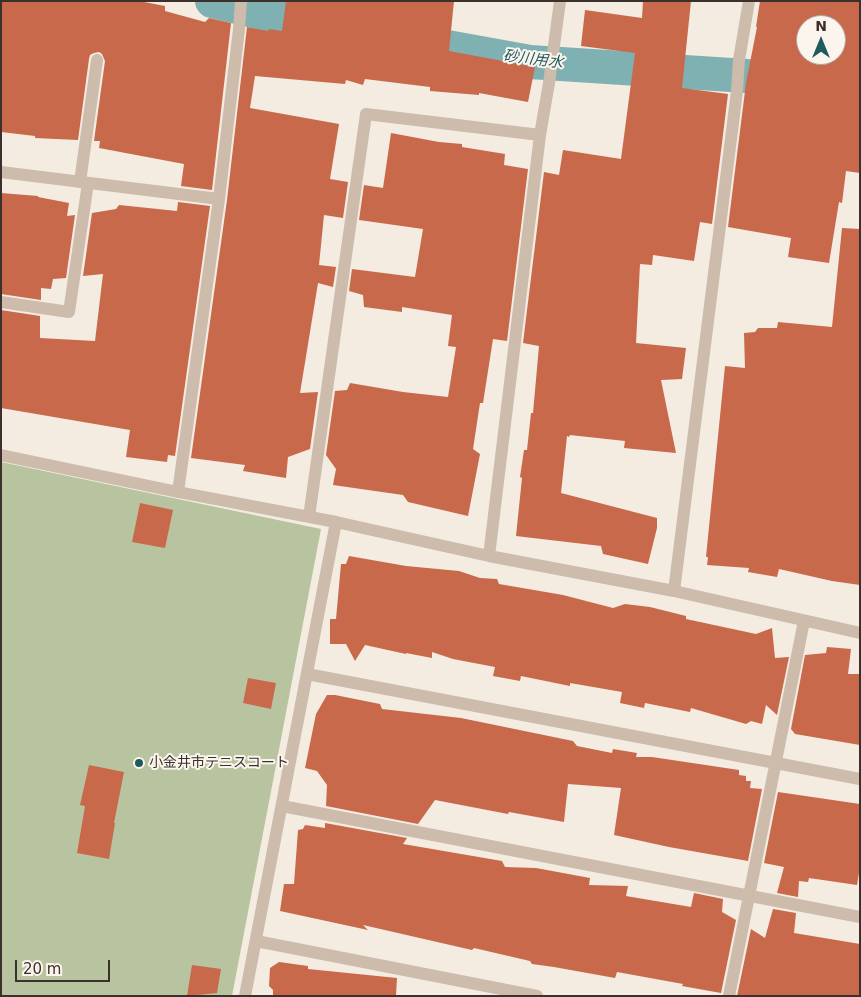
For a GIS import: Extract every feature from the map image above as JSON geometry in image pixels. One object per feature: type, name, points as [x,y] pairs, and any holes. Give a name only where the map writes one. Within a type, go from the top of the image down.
[{"type":"street","points":[[178,492],[220,199],[241,1]]},
{"type":"street","points":[[489,556],[540,135],[550,83],[560,1]]},
{"type":"street","points":[[674,591],[739,60],[749,1]]},
{"type":"street","points":[[1,302],[69,312],[97,60]]},
{"type":"street","points":[[309,517],[366,114],[540,135]]},
{"type":"street","points":[[1,172],[220,199]]},
{"type":"street","points":[[1,455],[178,492],[336,522],[489,556],[674,591],[860,632]]},
{"type":"street","points":[[245,996],[336,522]]},
{"type":"street","points":[[729,996],[804,621]]},
{"type":"street","points":[[307,674],[860,779]]},
{"type":"street","points":[[282,806],[860,917]]},
{"type":"street","points":[[256,941],[537,996]]},
{"type":"green space","name":"小金井市テニスコート","points":[[1,462],[321,529],[232,996],[1,996]]},
{"type":"building","points":[[1,1],[139,1],[165,6],[165,11],[205,22],[209,18],[231,23],[212,190],[181,186],[184,164],[99,148],[100,141],[94,141],[105,61],[99,52],[90,55],[89,59],[78,140],[35,138],[35,136],[1,132]]},
{"type":"building","points":[[286,1],[454,1],[449,51],[535,67],[528,102],[479,93],[479,95],[430,91],[430,87],[365,79],[363,85],[346,80],[345,84],[255,76],[250,108],[339,124],[330,179],[348,182],[343,218],[324,215],[319,265],[336,267],[333,287],[318,283],[300,393],[318,392],[310,449],[288,457],[286,478],[243,471],[245,465],[191,458],[227,200],[247,27],[268,31],[269,29],[282,31]]},
{"type":"building","points":[[643,1],[691,1],[682,88],[728,94],[712,224],[700,222],[694,261],[653,255],[652,265],[640,264],[636,343],[686,348],[682,379],[661,380],[676,453],[624,448],[625,441],[567,436],[561,493],[657,518],[657,528],[648,564],[603,554],[601,546],[516,536],[522,478],[520,477],[524,450],[527,450],[531,413],[533,413],[539,346],[523,343],[544,172],[559,175],[563,150],[621,159],[635,53],[581,46],[585,10],[642,18]]},
{"type":"building","points":[[760,1],[860,1],[860,173],[846,171],[842,203],[839,202],[829,263],[788,257],[791,238],[728,227],[746,83]]},
{"type":"building","points":[[391,133],[439,142],[462,144],[462,147],[505,154],[504,165],[528,169],[507,341],[493,339],[483,403],[480,403],[473,449],[480,454],[468,516],[408,502],[403,495],[333,485],[336,469],[326,455],[335,391],[347,390],[350,383],[448,397],[456,347],[448,346],[452,315],[402,307],[402,312],[364,307],[363,295],[349,291],[352,269],[415,277],[423,229],[359,220],[364,185],[383,188]]},
{"type":"building","points":[[1,193],[38,196],[69,203],[67,216],[75,215],[66,278],[53,279],[51,289],[41,288],[41,300],[1,294]]},
{"type":"building","points":[[178,202],[210,206],[175,456],[168,455],[167,462],[126,457],[130,430],[1,408],[1,310],[40,316],[40,338],[95,341],[103,274],[83,276],[92,213],[116,209],[119,205],[177,211]]},
{"type":"building","points":[[842,228],[860,229],[860,585],[832,581],[779,569],[777,577],[748,572],[749,568],[707,565],[708,557],[706,557],[725,366],[745,368],[744,333],[755,332],[758,328],[777,328],[778,322],[832,327]]},
{"type":"building","points":[[140,503],[173,510],[165,548],[132,542]]},
{"type":"building","points":[[349,556],[406,566],[459,571],[480,578],[497,579],[499,584],[563,595],[613,608],[625,604],[650,607],[686,616],[686,619],[756,634],[772,628],[775,658],[789,657],[777,715],[766,705],[762,724],[751,721],[746,724],[691,708],[690,712],[645,703],[644,708],[620,703],[622,692],[570,683],[570,686],[521,676],[520,681],[493,676],[495,667],[453,659],[432,652],[432,658],[365,645],[355,661],[346,644],[330,644],[330,619],[336,619],[341,564],[346,564]]},
{"type":"building","points":[[827,647],[851,649],[848,674],[860,674],[860,745],[795,734],[791,729],[805,655],[826,653]]},
{"type":"building","points":[[248,678],[276,683],[271,709],[243,703]]},
{"type":"building","points":[[327,695],[380,704],[382,709],[461,718],[573,741],[577,746],[612,753],[613,749],[637,753],[636,757],[652,757],[739,770],[739,775],[746,776],[746,781],[751,781],[750,788],[762,789],[748,861],[614,835],[621,788],[568,784],[564,822],[509,812],[508,814],[435,800],[418,824],[326,806],[327,785],[317,771],[305,768],[316,714]]},
{"type":"building","points":[[89,765],[124,772],[109,859],[77,853],[85,806],[80,805]]},
{"type":"building","points":[[778,792],[860,804],[860,867],[857,885],[809,878],[808,882],[799,881],[798,897],[777,893],[784,867],[764,863]]},
{"type":"building","points":[[325,823],[407,838],[403,844],[502,861],[505,867],[536,868],[590,878],[589,885],[628,886],[626,896],[691,907],[694,893],[723,899],[722,912],[736,920],[721,993],[617,972],[615,978],[532,964],[530,961],[474,948],[472,950],[363,925],[368,930],[280,911],[284,884],[294,884],[298,830],[303,829],[305,825],[325,828]]},
{"type":"building","points":[[773,909],[796,913],[794,933],[860,944],[860,996],[737,996],[751,929],[765,938]]},
{"type":"building","points":[[279,962],[308,966],[308,969],[397,978],[396,996],[273,996],[273,990],[269,986],[270,968]]},
{"type":"building","points":[[192,965],[221,969],[217,993],[187,996]]},
{"type":"waterway","name":"砂川用水","points":[[212,1],[270,15],[329,26]]},
{"type":"waterway","name":"砂川用水","points":[[403,39],[530,62],[793,79]]},
{"type":"place","name":"小金井市テニスコート","points":[[139,763]]}]
